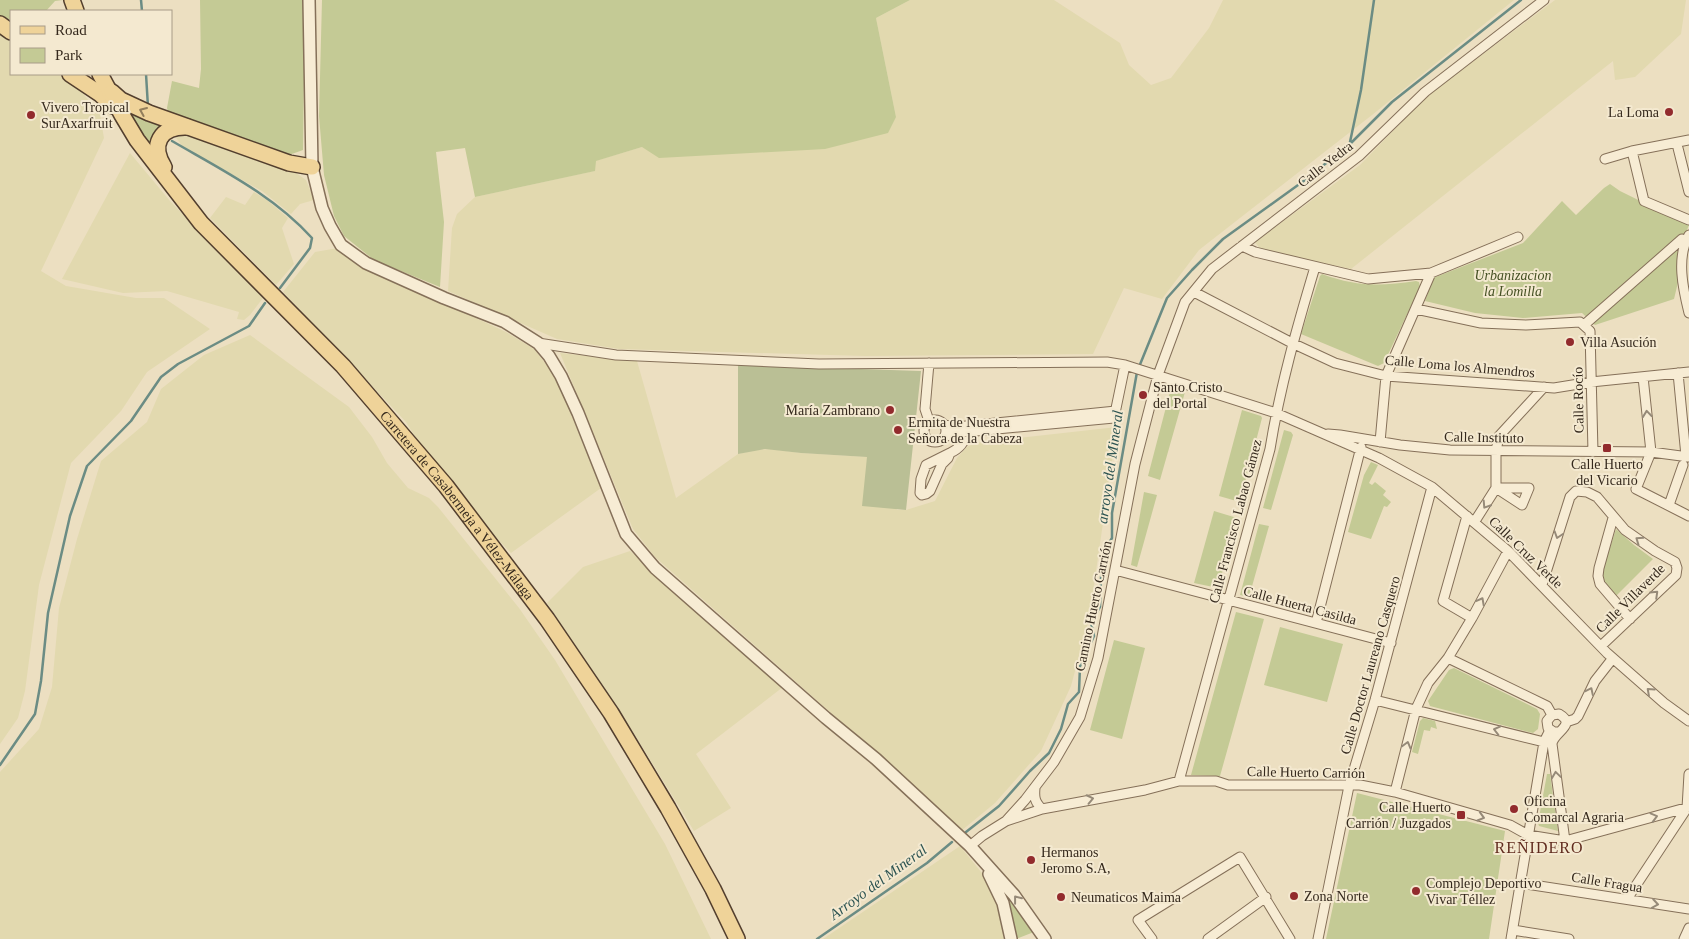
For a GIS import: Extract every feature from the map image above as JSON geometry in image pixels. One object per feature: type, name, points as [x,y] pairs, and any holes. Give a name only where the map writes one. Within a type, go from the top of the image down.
[{"type":"main road","points":[[72,75],[100,94],[122,115]]},
{"type":"main road","points":[[103,78],[113,93],[127,103],[149,113],[290,163],[312,167]]},
{"type":"main road","points":[[103,78],[122,115]]},
{"type":"main road","name":"Carretera de Casabermeja a Vélez-Málaga","points":[[122,115],[137,140],[202,223],[343,366],[446,486],[496,550],[547,619],[616,721],[668,808],[713,889],[737,939]]},
{"type":"main road","points":[[184,201],[157,153],[158,143],[170,128],[189,127]]},
{"type":"street","points":[[309,0],[312,167],[322,208],[330,226],[342,245],[366,263],[444,298],[505,322],[538,343],[549,356],[561,376],[626,534],[655,568],[819,712],[876,759],[970,846],[1014,895],[1045,939]]},
{"type":"street","name":"Calle Yedra","points":[[1158,375],[1185,302],[1212,269],[1359,156],[1424,92],[1544,0]]},
{"type":"street","points":[[1605,159],[1632,151],[1689,140]]},
{"type":"street","points":[[1678,148],[1689,192]]},
{"type":"street","points":[[1632,151],[1644,200],[1689,220]]},
{"type":"street","points":[[1242,246],[1255,252],[1368,279],[1431,273],[1518,237]]},
{"type":"street","points":[[1685,237],[1682,253],[1684,293],[1689,313]]},
{"type":"street","points":[[1416,309],[1482,323],[1526,325],[1582,324],[1685,237]]},
{"type":"street","name":"Calle Francisco Labao Gámez","points":[[1179,781],[1270,449],[1292,343],[1315,267]]},
{"type":"street","points":[[1316,623],[1362,443],[1373,445],[1386,376],[1431,273]]},
{"type":"street","name":"Calle Loma los Almendros","points":[[1194,292],[1335,363],[1386,376],[1554,388],[1591,382],[1689,372]]},
{"type":"street","name":"Calle Rocío","points":[[1582,324],[1590,331],[1593,452]]},
{"type":"street","name":"Calle Cruz Verde","points":[[538,343],[616,355],[819,364],[1107,362],[1126,365],[1276,413],[1360,450]]},
{"type":"street","points":[[929,363],[925,409],[929,421],[924,430],[928,440],[939,441],[949,434],[1115,414]]},
{"type":"street","points":[[1115,414],[1126,365]]},
{"type":"street","points":[[1669,505],[1686,460],[1678,373]]},
{"type":"street","name":"Camino Huerto Carrión","points":[[1006,821],[1035,788],[1054,762],[1080,717],[1098,658],[1135,464],[1158,375]]},
{"type":"street","points":[[1643,377],[1650,452],[1636,490],[1689,516]]},
{"type":"street","points":[[1472,618],[1443,602],[1471,518],[1496,488],[1496,451],[1499,436],[1544,387]]},
{"type":"street","points":[[929,421],[936,420],[944,425],[956,427],[1115,414]]},
{"type":"street","points":[[944,425],[946,431],[944,436]]},
{"type":"street","points":[[950,453],[942,464],[930,491],[922,495],[920,493],[921,479],[926,465],[959,448],[964,442],[967,432]]},
{"type":"street","name":"Calle Cruz Verde","points":[[1322,434],[1340,435],[1373,445],[1432,487],[1508,551],[1613,658],[1664,703],[1689,721]]},
{"type":"street","name":"Calle Instituto","points":[[1373,445],[1450,450],[1593,452]]},
{"type":"street","points":[[1593,452],[1650,452],[1686,460]]},
{"type":"street","name":"Calle Doctor Laureano Casquero","points":[[1318,939],[1349,786],[1391,643],[1432,487]]},
{"type":"street","points":[[1542,585],[1570,497],[1576,491],[1587,492],[1597,497],[1613,518],[1598,568],[1600,584],[1630,619]]},
{"type":"street","name":"Calle Villaverde","points":[[1601,646],[1676,574],[1677,568],[1675,562],[1635,538],[1613,518]]},
{"type":"street","points":[[1395,792],[1416,710],[1428,683],[1448,658],[1508,551]]},
{"type":"street","name":"Calle Huerta Casilda","points":[[1115,570],[1391,643]]},
{"type":"street","points":[[1448,658],[1547,706],[1552,715]]},
{"type":"street","points":[[1566,722],[1578,716],[1595,680],[1613,658]]},
{"type":"street","points":[[1375,700],[1544,742]]},
{"type":"street","points":[[1565,841],[1552,744],[1554,737],[1566,726],[1566,722],[1562,715],[1555,714],[1547,721],[1550,730],[1544,742],[1512,934],[1569,939]]},
{"type":"street","points":[[1550,730],[1560,732]]},
{"type":"street","points":[[1627,899],[1688,808],[1689,774]]},
{"type":"street","name":"Calle Huerto Carrión","points":[[1006,821],[1042,809],[1145,790],[1179,781],[1216,781],[1228,784],[1360,785],[1395,792],[1510,825],[1528,834],[1565,841],[1688,808]]},
{"type":"street","points":[[1035,788],[1034,798],[1042,809]]},
{"type":"street","points":[[970,846],[1006,821]]},
{"type":"street","points":[[1152,939],[1138,920],[1240,856],[1290,939]]},
{"type":"street","points":[[980,857],[1003,903],[1011,939]]},
{"type":"street","name":"Calle Fragua","points":[[1520,883],[1689,909]]},
{"type":"street","points":[[1208,939],[1266,898]]},
{"type":"street","points":[[1684,939],[1689,928]]},
{"type":"shaded area","points":[[910,0],[1054,0],[1120,43],[1129,65],[1151,85],[1171,78],[1209,28],[1223,0],[1514,0],[1372,115],[1199,250],[1162,299],[1124,288],[1093,354],[865,356],[619,349],[557,339],[448,291],[452,228],[457,214],[475,197],[594,171],[595,161],[642,147],[896,117],[876,18]]},
{"type":"shaded area","points":[[1555,0],[1686,0],[1681,34],[1635,77],[1615,80],[1613,61],[1351,269],[1261,250],[1255,242],[1360,165],[1426,97]]},
{"type":"shaded area","points":[[0,34],[10,41],[10,75],[60,75],[78,87],[100,115],[104,138],[41,271],[66,286],[136,298],[164,298],[210,329],[147,372],[121,411],[71,463],[39,585],[25,691],[18,718],[0,744]]},
{"type":"shaded area","points":[[183,130],[289,168],[306,180],[314,200],[300,204],[291,214],[262,191],[182,146],[172,132]]},
{"type":"shaded area","points":[[130,153],[170,201],[263,298],[244,320],[237,319],[239,312],[167,291],[123,293],[62,279]]},
{"type":"shaded area","points":[[254,192],[267,200],[288,218],[282,228],[294,264],[276,285],[210,218],[226,197],[245,205]]},
{"type":"shaded area","points":[[338,248],[359,264],[506,332],[534,349],[556,377],[601,488],[511,553],[446,486],[406,422],[283,292],[315,252]]},
{"type":"shaded area","points":[[250,335],[349,407],[372,437],[387,463],[408,488],[429,498],[438,507],[519,608],[555,660],[665,844],[711,939],[0,939],[0,772],[39,729],[52,687],[59,608],[77,539],[101,461],[147,422],[161,389],[204,355]]},
{"type":"shaded area","points":[[560,353],[637,361],[676,498],[738,454],[771,449],[867,457],[897,510],[906,510],[935,501],[957,458],[968,446],[981,442],[1117,427],[1089,619],[1071,686],[1041,751],[995,803],[961,831],[883,759],[655,557],[633,529]]},
{"type":"shaded area","points":[[630,551],[700,616],[783,687],[696,754],[731,808],[694,831],[633,732],[547,603],[583,567]]},
{"type":"shaded area","points":[[960,846],[990,883],[1002,915],[1004,939],[823,939]]},
{"type":"green space","points":[[0,0],[63,0],[55,1],[47,10],[10,10],[10,24],[0,17]]},
{"type":"green space","points":[[200,0],[305,0],[303,150],[289,155],[169,116],[167,108],[172,81],[199,88],[201,69]]},
{"type":"green space","points":[[322,0],[910,0],[876,18],[896,117],[888,133],[825,149],[659,158],[642,147],[596,161],[595,171],[475,197],[465,148],[436,152],[444,222],[440,287],[374,260],[344,236],[334,216],[324,175],[319,116]]},
{"type":"green space","points":[[122,104],[169,123],[152,149]]},
{"type":"green space","name":"Urbanizacion la Lomilla","points":[[1610,184],[1620,191],[1689,225],[1678,252],[1680,274],[1674,299],[1595,325],[1582,313],[1523,318],[1475,313],[1425,301],[1433,278],[1523,243],[1562,201],[1576,215]]},
{"type":"green space","points":[[1322,274],[1347,281],[1369,284],[1419,282],[1420,287],[1384,363],[1378,366],[1301,334]]},
{"type":"green space","points":[[738,365],[921,371],[906,510],[862,506],[867,457],[765,449],[738,454]]},
{"type":"green space","points":[[1171,388],[1185,392],[1160,480],[1148,476]]},
{"type":"green space","points":[[1242,410],[1262,418],[1240,502],[1219,496]]},
{"type":"green space","points":[[1284,430],[1291,432],[1293,435],[1271,510],[1263,508]]},
{"type":"green space","points":[[1371,462],[1378,465],[1369,483],[1372,485],[1375,482],[1386,491],[1383,495],[1391,502],[1387,507],[1384,506],[1371,539],[1348,532],[1364,475]]},
{"type":"green space","points":[[1144,492],[1157,495],[1137,567],[1131,565]]},
{"type":"green space","points":[[1214,511],[1237,518],[1218,588],[1194,583]]},
{"type":"green space","points":[[1259,524],[1269,526],[1249,597],[1240,595]]},
{"type":"green space","points":[[1616,529],[1653,559],[1616,596],[1606,585],[1602,572]]},
{"type":"green space","points":[[1236,612],[1264,619],[1220,776],[1191,775]]},
{"type":"green space","points":[[1280,627],[1343,644],[1327,702],[1264,685]]},
{"type":"green space","points":[[1114,640],[1145,648],[1122,739],[1090,730]]},
{"type":"green space","points":[[1454,668],[1537,709],[1540,714],[1538,729],[1533,733],[1430,706],[1428,701],[1449,670]]},
{"type":"green space","points":[[1423,718],[1435,721],[1437,729],[1431,727],[1430,731],[1424,730],[1418,754],[1412,752],[1420,721]]},
{"type":"green space","points":[[1547,774],[1550,774],[1558,831],[1539,826],[1538,823]]},
{"type":"green space","name":"Complejo Deportivo Vivar Téllez","points":[[1357,793],[1505,831],[1489,939],[1326,939]]},
{"type":"green space","points":[[1008,896],[1034,932],[1016,939]]},
{"type":"waterway","points":[[141,0],[142,10]]},
{"type":"waterway","points":[[1350,142],[1361,90],[1374,0]]},
{"type":"waterway","name":"arroyo del Mineral","points":[[1139,367],[1167,298],[1223,239],[1305,180],[1350,144],[1392,102],[1521,0]]},
{"type":"waterway","points":[[146,75],[148,107]]},
{"type":"waterway","points":[[172,141],[264,196],[312,238],[310,248],[280,288]]},
{"type":"waterway","points":[[0,765],[35,714],[41,681],[48,613],[70,516],[87,466],[131,421],[161,377],[178,364],[249,326],[265,303]]},
{"type":"waterway","name":"arroyo del Mineral","points":[[966,832],[999,806],[1049,753],[1061,729],[1068,704],[1079,692],[1080,666],[1094,636],[1091,623],[1100,607],[1101,577],[1106,548],[1112,538],[1112,513],[1137,372]]},
{"type":"waterway","name":"Arroyo del Mineral","points":[[817,939],[927,863],[952,842]]},
{"type":"place","name":"La Loma","points":[[1669,112]]},
{"type":"place","name":"Vivero Tropical SurAxarfruit","points":[[31,115]]},
{"type":"place","name":"Villa Asución","points":[[1570,342]]},
{"type":"place","name":"Santo Cristo del Portal","points":[[1143,395]]},
{"type":"place","name":"María Zambrano","points":[[890,410]]},
{"type":"place","name":"Ermita de Nuestra Señora de la Cabeza","points":[[898,430]]},
{"type":"place","name":"Calle Huerto del Vicario","points":[[1607,448]]},
{"type":"place","name":"Oficina Comarcal Agraria","points":[[1514,809]]},
{"type":"place","name":"Calle Huerto Carrión / Juzgados","points":[[1461,815]]},
{"type":"place","name":"Hermanos Jeromo S.A,","points":[[1031,860]]},
{"type":"place","name":"Complejo Deportivo Vivar Téllez","points":[[1416,891]]},
{"type":"place","name":"Zona Norte","points":[[1294,896]]},
{"type":"place","name":"Neumaticos Maima","points":[[1061,897]]},
{"type":"district","name":"REÑIDERO","points":[[1539,847]]}]
